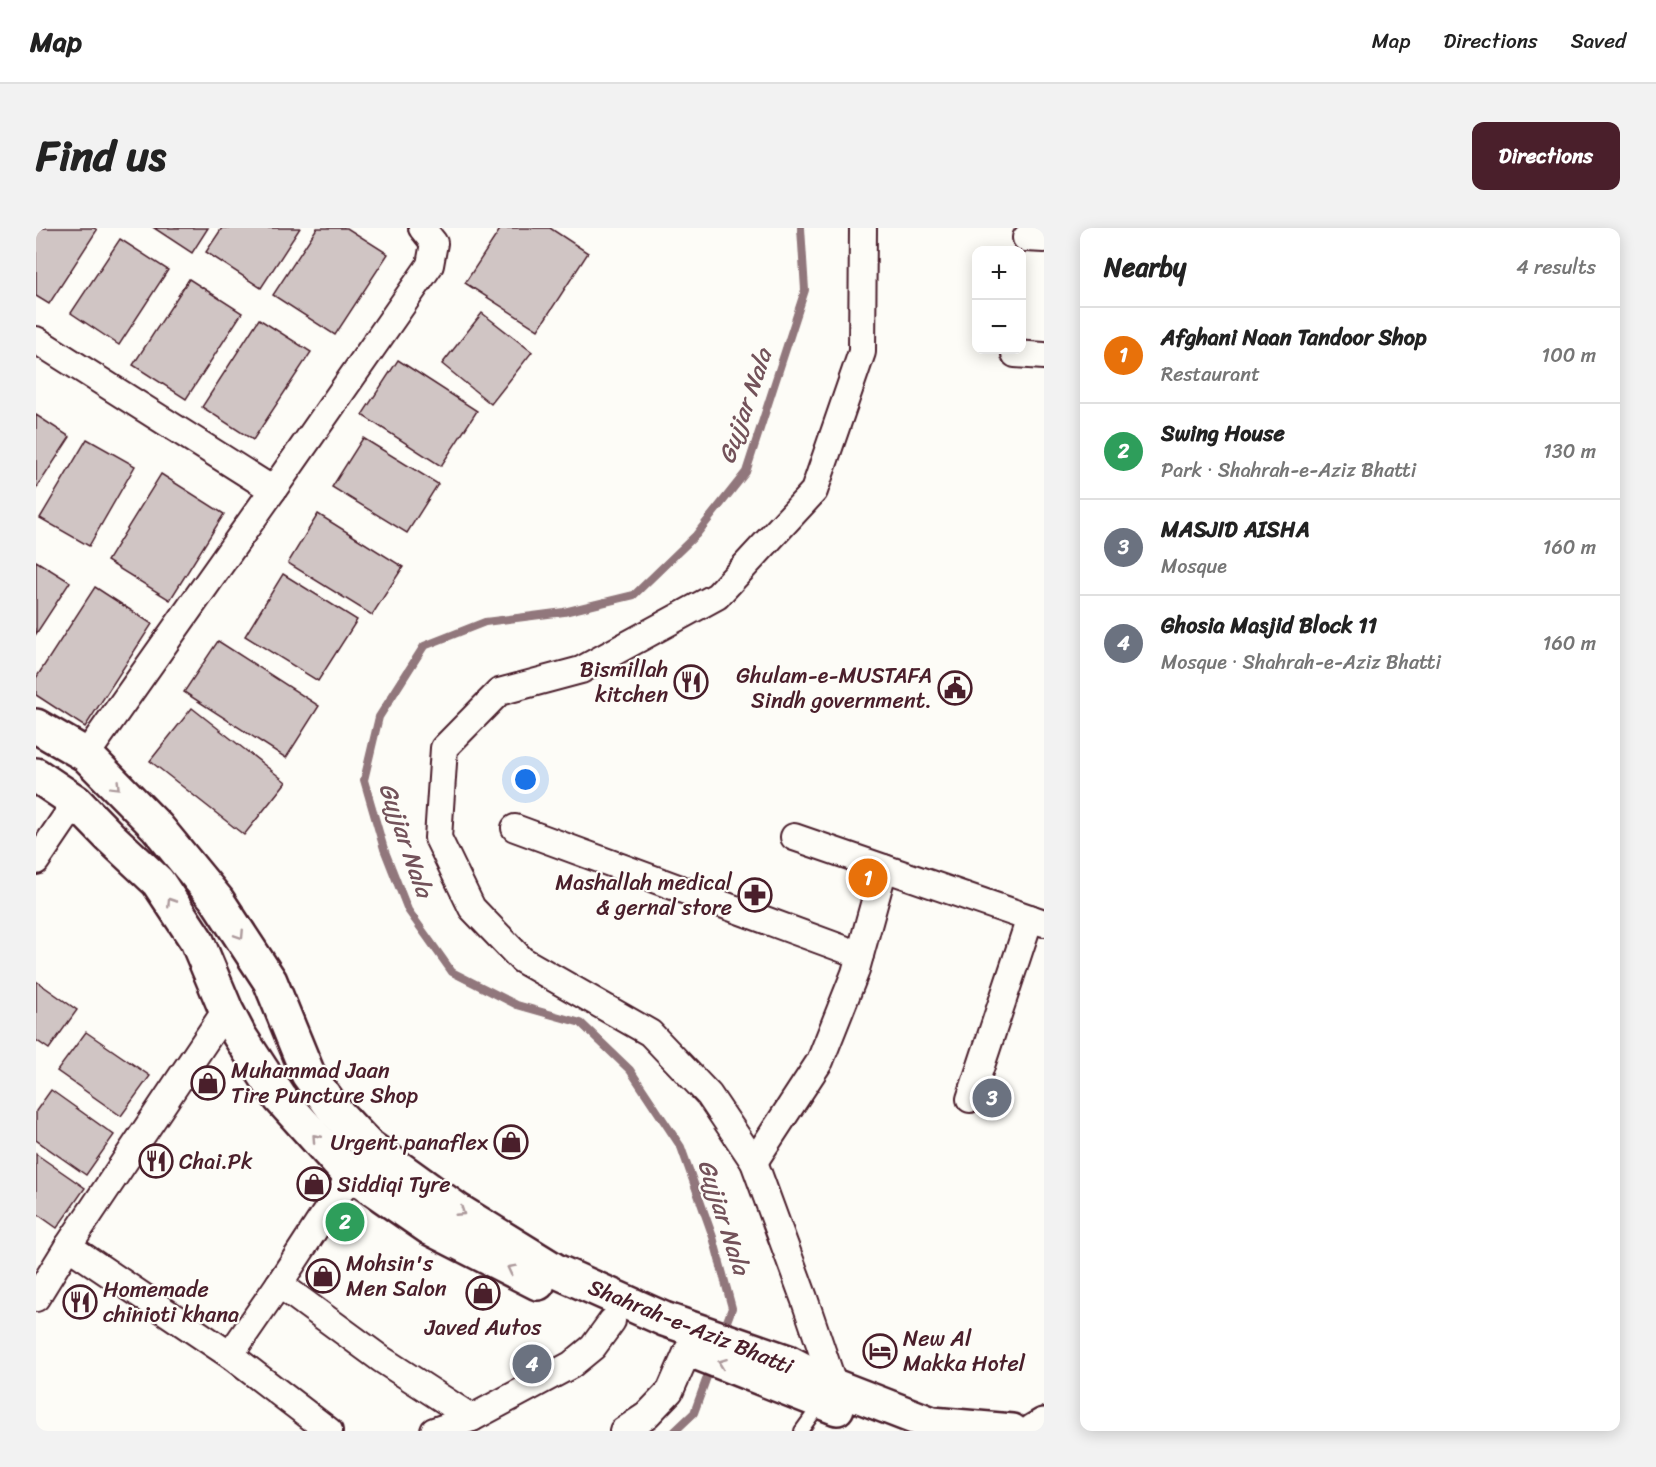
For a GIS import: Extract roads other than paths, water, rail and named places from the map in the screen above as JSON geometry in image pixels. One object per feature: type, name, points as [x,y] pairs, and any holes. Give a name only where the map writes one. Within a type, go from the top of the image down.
[{"type":"main road","name":"Shahrah-e-Aziz Bhatti","points":[[36,726],[86,755],[157,827],[218,900],[270,981],[308,1074],[335,1111],[368,1146],[457,1210],[556,1271],[670,1335]]},
{"type":"main road","name":"Shahrah-e-Aziz Bhatti","points":[[36,775],[76,802],[158,882],[196,941],[239,1035],[280,1098],[344,1168],[430,1228],[612,1321],[670,1335],[782,1373],[828,1394]]},
{"type":"main road","points":[[828,1394],[891,1431]]},
{"type":"main road","points":[[828,1394],[932,1424],[1012,1431]]},
{"type":"main road","points":[[1034,1431],[1044,1425]]},
{"type":"street","points":[[86,755],[430,265],[434,243],[422,228]]},
{"type":"street","points":[[828,1394],[804,1298],[754,1162],[709,1095],[650,1033],[522,960],[472,908],[438,838],[444,748],[499,692],[581,670],[717,596],[814,491],[862,352],[863,228]]},
{"type":"street","points":[[36,340],[273,490]]},
{"type":"street","points":[[1015,354],[1044,356]]},
{"type":"street","points":[[36,861],[76,802]]},
{"type":"street","points":[[515,828],[860,955]]},
{"type":"street","points":[[794,837],[1037,920],[970,1099]]},
{"type":"street","points":[[754,1162],[820,1061],[855,973],[884,868]]},
{"type":"street","points":[[36,1298],[68,1246],[226,1010]]},
{"type":"street","points":[[230,1355],[335,1198],[353,1175]]},
{"type":"street","points":[[68,1246],[230,1355],[329,1431]]},
{"type":"street","points":[[279,1284],[381,1359],[472,1418]]},
{"type":"street","points":[[434,1431],[472,1418],[571,1365],[593,1347],[612,1321]]},
{"type":"street","points":[[623,1431],[647,1415],[670,1391],[670,1335]]},
{"type":"lane","points":[[801,1431],[828,1394]]},
{"type":"waterway","name":"Gujjar Nala","points":[[723,1332],[732,1308],[713,1237],[681,1147],[630,1070],[581,1023],[517,1005],[452,972],[408,910],[384,849],[364,780],[379,717],[424,646],[485,622],[564,612],[634,595],[696,535],[746,472],[805,290],[801,228]]},
{"type":"waterway","name":"Gujjar Nala","points":[[675,1431],[694,1413],[711,1366]]},
{"type":"place","name":"Bismillah kitchen","points":[[691,682]]},
{"type":"place","name":"Ghulam-e-MUSTAFA Sindh government.","points":[[955,688]]},
{"type":"place","name":"Afghani Naan Tandoor Shop","points":[[868,878]]},
{"type":"place","name":"Mashallah medical & gernal store","points":[[755,895]]},
{"type":"place","name":"Muhammad Jaan Tire Puncture Shop","points":[[208,1083]]},
{"type":"place","name":"MASJID AISHA","points":[[992,1098]]},
{"type":"place","name":"Urgent panaflex","points":[[511,1142]]},
{"type":"place","name":"Chai.Pk","points":[[156,1161]]},
{"type":"place","name":"Siddiqi Tyre","points":[[314,1184]]},
{"type":"place","name":"Swing House","points":[[345,1222]]},
{"type":"place","name":"Mohsin's Men Salon","points":[[323,1276]]},
{"type":"place","name":"Javed Autos","points":[[483,1293]]},
{"type":"place","name":"Homemade chinioti khana","points":[[80,1302]]},
{"type":"place","name":"New Al Makka Hotel","points":[[880,1351]]},
{"type":"place","name":"Ghosia Masjid Block 11","points":[[532,1364]]}]
